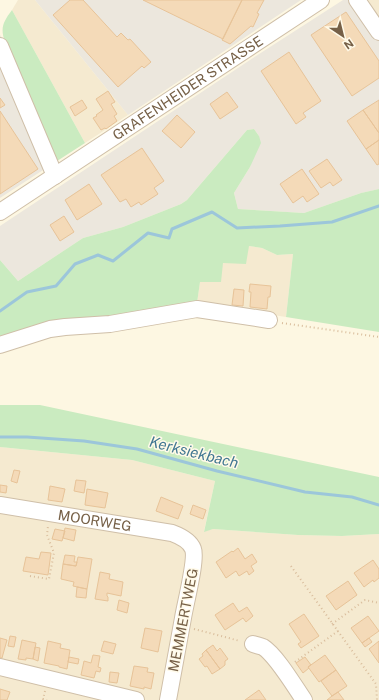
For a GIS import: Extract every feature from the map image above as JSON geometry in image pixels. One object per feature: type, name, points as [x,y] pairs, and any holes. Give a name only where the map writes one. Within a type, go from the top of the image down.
[{"type":"street","name":"GRAFENHEIDER STRASSE","points":[[0,212],[321,0]]},
{"type":"street","points":[[357,0],[379,32]]},
{"type":"street","points":[[0,46],[55,176]]},
{"type":"street","points":[[0,346],[50,330],[65,327],[110,324],[197,309],[269,320]]},
{"type":"street","name":"MOORWEG","points":[[0,505],[172,533],[188,542]]},
{"type":"street","name":"MEMMERTWEG","points":[[168,700],[181,626],[195,560],[194,549],[188,542]]},
{"type":"street","points":[[253,644],[262,647],[269,652],[304,700]]},
{"type":"street","points":[[0,667],[136,700]]},
{"type":"path","points":[[269,320],[379,337]]},
{"type":"path","points":[[30,576],[49,579],[54,554],[47,535],[51,513]]},
{"type":"path","points":[[291,566],[376,684],[377,700]]},
{"type":"path","points":[[332,624],[366,600],[379,603]]},
{"type":"path","points":[[181,626],[253,644]]},
{"type":"path","points":[[283,670],[338,631]]},
{"type":"shaded area","points":[[18,0],[35,0],[128,115],[85,143],[12,10]]},
{"type":"shaded area","points":[[35,0],[301,0],[128,115]]},
{"type":"shaded area","points":[[343,0],[362,0],[379,25],[379,189],[361,193],[304,213],[238,209],[234,193],[250,167],[259,136],[254,129],[247,130],[187,200],[181,204],[123,227],[83,238],[18,281],[0,260],[0,226]]},
{"type":"shaded area","points":[[362,0],[379,0],[379,25]]},
{"type":"shaded area","points":[[0,35],[5,42],[54,163],[0,198]]},
{"type":"shaded area","points":[[249,246],[262,248],[277,255],[293,254],[286,317],[197,303],[200,281],[223,263]]},
{"type":"shaded area","points":[[0,447],[132,460],[215,481],[204,531],[213,529],[298,535],[342,536],[379,534],[379,700],[0,700]]},
{"type":"green space","points":[[12,10],[85,143],[54,163],[3,37],[3,25]]},
{"type":"green space","points":[[254,129],[259,136],[261,143],[250,167],[234,193],[238,209],[304,213],[361,193],[379,189],[379,332],[286,317],[293,254],[277,255],[262,248],[249,246],[246,264],[223,263],[221,282],[200,282],[197,303],[0,342],[0,260],[18,281],[83,238],[123,227],[181,204],[187,200],[247,130]]},
{"type":"green space","points":[[0,405],[40,405],[379,477],[379,534],[342,536],[298,535],[213,529],[204,532],[215,481],[132,460],[0,447]]},
{"type":"building","points":[[70,0],[83,0],[117,37],[121,33],[128,40],[130,39],[151,62],[144,68],[142,66],[118,87],[53,15]]},
{"type":"building","points":[[143,0],[242,0],[223,39]]},
{"type":"building","points":[[242,0],[264,0],[257,13],[259,14],[253,27],[251,26],[230,44],[222,40]]},
{"type":"building","points":[[346,12],[379,61],[379,78],[352,96],[311,35]]},
{"type":"building","points":[[289,52],[321,101],[303,113],[306,117],[296,124],[261,71]]},
{"type":"building","points":[[108,91],[115,102],[111,104],[117,114],[114,116],[117,121],[106,129],[101,130],[93,118],[103,110],[96,99]]},
{"type":"building","points":[[227,92],[238,107],[220,119],[210,104]]},
{"type":"building","points":[[0,98],[5,105],[0,108]]},
{"type":"building","points":[[82,100],[87,108],[75,116],[70,107]]},
{"type":"building","points":[[379,100],[379,133],[363,110]]},
{"type":"building","points":[[363,110],[379,133],[379,140],[366,149],[347,121]]},
{"type":"building","points":[[0,111],[38,169],[0,194]]},
{"type":"building","points":[[177,115],[195,132],[181,148],[162,131]]},
{"type":"building","points":[[379,140],[379,164],[377,165],[366,149]]},
{"type":"building","points":[[142,148],[164,181],[154,188],[158,194],[141,205],[139,202],[131,207],[126,199],[120,202],[101,175]]},
{"type":"building","points":[[327,159],[342,180],[333,186],[330,182],[321,188],[309,171]]},
{"type":"building","points":[[302,169],[319,194],[307,202],[303,196],[293,203],[280,184]]},
{"type":"building","points":[[89,184],[102,204],[77,220],[65,200]]},
{"type":"building","points":[[64,216],[74,232],[60,241],[50,225]]},
{"type":"building","points":[[250,284],[271,286],[267,309],[250,307]]},
{"type":"building","points":[[234,289],[244,290],[243,306],[232,305]]},
{"type":"building","points":[[14,470],[20,471],[17,483],[11,481]]},
{"type":"building","points":[[76,480],[86,481],[84,493],[74,491]]},
{"type":"building","points":[[0,485],[7,486],[6,493],[0,492]]},
{"type":"building","points":[[50,486],[65,489],[62,502],[48,500]]},
{"type":"building","points":[[87,489],[108,493],[105,508],[85,505]]},
{"type":"building","points":[[161,497],[183,506],[178,519],[156,511]]},
{"type":"building","points":[[193,505],[206,510],[203,519],[190,514]]},
{"type":"building","points":[[65,528],[76,530],[74,541],[63,538]]},
{"type":"building","points":[[55,529],[65,531],[62,541],[52,539]]},
{"type":"building","points":[[238,548],[245,559],[252,554],[257,562],[251,566],[254,571],[249,575],[247,571],[239,576],[236,571],[226,578],[216,562]]},
{"type":"building","points":[[41,552],[51,553],[48,575],[23,571],[26,557],[39,559]]},
{"type":"building","points":[[65,555],[75,556],[74,562],[77,562],[76,566],[63,564]]},
{"type":"building","points":[[78,557],[92,559],[87,589],[73,586],[74,582],[61,579],[63,564],[76,566]]},
{"type":"building","points":[[373,560],[379,569],[379,578],[374,582],[373,580],[364,587],[354,573]]},
{"type":"building","points":[[100,572],[110,574],[109,579],[123,582],[121,596],[107,593],[108,601],[95,599]]},
{"type":"building","points":[[348,581],[357,595],[336,610],[326,596]]},
{"type":"building","points":[[77,587],[87,589],[86,598],[76,597]]},
{"type":"building","points":[[119,600],[129,603],[127,613],[117,610]]},
{"type":"building","points":[[233,603],[239,612],[247,607],[253,616],[246,622],[243,618],[225,630],[215,615]]},
{"type":"building","points":[[304,614],[319,636],[301,648],[298,644],[301,642],[289,624]]},
{"type":"building","points":[[368,616],[379,631],[362,643],[351,628]]},
{"type":"building","points":[[145,628],[162,631],[158,652],[141,648]]},
{"type":"building","points":[[10,636],[16,637],[14,647],[8,646]]},
{"type":"building","points":[[0,638],[7,640],[2,658],[0,658]]},
{"type":"building","points":[[369,638],[372,642],[365,647],[362,643]]},
{"type":"building","points":[[22,640],[36,643],[33,659],[18,659]]},
{"type":"building","points":[[48,641],[61,644],[60,648],[70,650],[67,669],[44,663]]},
{"type":"building","points":[[104,641],[116,644],[113,654],[101,651]]},
{"type":"building","points":[[379,641],[379,663],[369,649]]},
{"type":"building","points":[[213,645],[217,651],[220,648],[228,659],[225,661],[225,665],[220,669],[206,650]]},
{"type":"building","points":[[35,647],[40,648],[38,661],[33,659]]},
{"type":"building","points":[[206,650],[220,669],[212,674],[207,666],[205,667],[199,659],[203,656],[202,654]]},
{"type":"building","points":[[93,655],[100,656],[98,667],[101,668],[100,672],[96,671],[94,678],[81,675],[84,661],[91,663]]},
{"type":"building","points":[[325,655],[336,670],[319,682],[308,667]]},
{"type":"building","points":[[69,657],[79,659],[78,664],[68,662]]},
{"type":"building","points":[[305,657],[311,665],[303,673],[296,663]]},
{"type":"building","points":[[134,666],[148,668],[147,672],[154,673],[151,689],[130,686]]},
{"type":"building","points":[[336,670],[347,686],[332,696],[321,681]]},
{"type":"building","points":[[110,672],[119,673],[117,683],[109,682]]},
{"type":"building","points":[[0,689],[10,692],[7,700],[0,700]]},
{"type":"building","points":[[259,690],[266,700],[245,700]]},
{"type":"building","points":[[338,692],[344,700],[327,700],[332,696]]},
{"type":"waterway","points":[[0,311],[27,292],[56,286],[75,264],[98,255],[113,261],[148,233],[169,238],[172,229],[212,212],[237,228],[332,222],[379,206]]},
{"type":"waterway","name":"Kerksiekbach","points":[[0,437],[27,437],[84,441],[137,449],[217,471],[305,492],[352,497],[379,505]]}]
